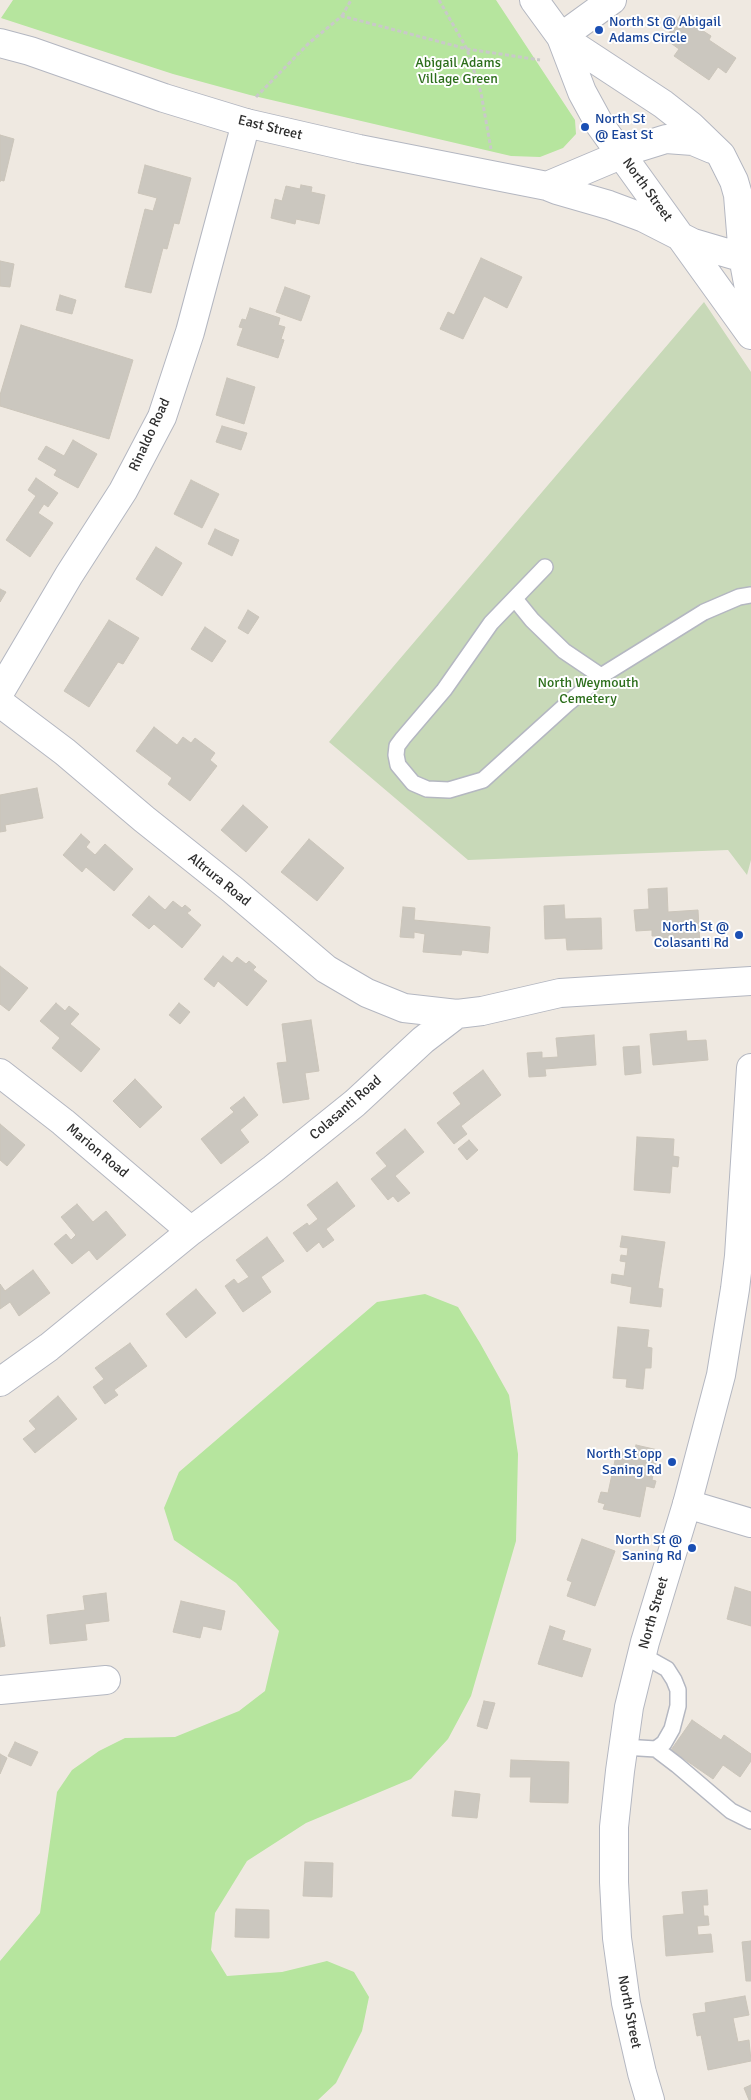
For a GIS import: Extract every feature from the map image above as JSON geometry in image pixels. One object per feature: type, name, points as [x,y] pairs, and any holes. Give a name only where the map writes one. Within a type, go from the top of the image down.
[{"type":"street","name":"North Street","points":[[534,0],[560,37],[582,92],[600,125],[751,335]]},
{"type":"street","points":[[560,37],[612,0]]},
{"type":"street","name":"North Street","points":[[560,37],[663,104],[691,126],[721,155],[734,181],[738,195],[751,299]]},
{"type":"street","name":"East Street","points":[[0,43],[30,51],[164,98],[249,112],[358,149],[548,186],[644,218],[704,247],[747,258]]},
{"type":"street","name":"Rinaldo Road","points":[[0,692],[69,575],[123,491],[162,417],[190,332],[249,112]]},
{"type":"street","points":[[548,186],[652,142],[680,138],[694,140],[721,155],[751,188]]},
{"type":"street","name":"Altrura Road","points":[[0,704],[66,752],[326,969],[367,993],[404,1008],[457,1014]]},
{"type":"street","points":[[457,1014],[482,1012],[560,993],[751,981]]},
{"type":"street","name":"Colasanti Road","points":[[0,1382],[49,1347],[192,1231],[355,1103],[423,1040],[457,1014]]},
{"type":"street","name":"North Street","points":[[650,2100],[626,2003],[616,1938],[614,1827],[629,1707],[642,1655],[687,1504],[721,1375],[735,1289],[745,1256],[751,1068]]},
{"type":"street","name":"Marion Road","points":[[0,1073],[63,1122],[192,1231]]},
{"type":"street","points":[[687,1504],[751,1523]]},
{"type":"street","points":[[0,1690],[106,1680]]},
{"type":"lane","points":[[545,568],[491,623],[444,690],[397,746],[398,765],[413,783],[427,789],[449,790],[483,780],[601,676],[704,612],[739,597],[751,595]]},
{"type":"lane","points":[[515,599],[532,620],[564,651],[601,676]]},
{"type":"lane","points":[[642,1655],[667,1669],[678,1690],[678,1706],[672,1728],[664,1743],[656,1749]]},
{"type":"lane","points":[[623,1746],[656,1749],[678,1765],[731,1811],[751,1821]]},
{"type":"path","points":[[249,112],[309,43],[342,16],[351,0]]},
{"type":"path","points":[[439,0],[467,49],[481,93],[492,144],[491,153]]},
{"type":"path","points":[[342,16],[467,49],[540,60]]},
{"type":"green space","name":"Abigail Adams Village Green","points":[[13,0],[496,0],[575,120],[576,134],[563,148],[540,157],[511,156],[250,95],[173,74],[1,18]]},
{"type":"green space","name":"North Weymouth Cemetery","points":[[704,302],[751,372],[751,860],[747,875],[728,850],[468,860],[329,742]]},
{"type":"green space","points":[[425,1294],[458,1307],[480,1343],[509,1395],[518,1454],[516,1541],[471,1696],[448,1739],[411,1779],[306,1823],[247,1861],[215,1913],[211,1950],[227,1976],[282,1972],[327,1961],[354,1972],[369,1997],[362,2031],[336,2083],[318,2100],[0,2100],[0,1961],[40,1913],[57,1792],[72,1770],[99,1751],[125,1738],[175,1737],[239,1711],[265,1691],[279,1631],[236,1583],[174,1540],[164,1508],[179,1472],[377,1302]]},
{"type":"building","points":[[680,16],[711,36],[709,40],[736,58],[726,73],[718,67],[709,80],[674,56],[679,49],[665,39]]},
{"type":"building","points":[[0,135],[14,139],[4,181],[0,180]]},
{"type":"building","points":[[145,165],[191,178],[179,224],[174,223],[167,249],[163,248],[151,293],[125,287],[145,209],[153,211],[157,198],[138,193]]},
{"type":"building","points":[[301,185],[312,187],[311,192],[325,195],[319,224],[296,219],[295,224],[271,218],[275,199],[282,201],[286,186],[300,189]]},
{"type":"building","points":[[481,258],[522,277],[507,308],[484,296],[463,339],[440,329],[448,312],[454,315]]},
{"type":"building","points":[[0,261],[14,264],[10,287],[0,286]]},
{"type":"building","points":[[285,287],[310,296],[301,321],[276,312]]},
{"type":"building","points":[[60,295],[76,300],[72,314],[56,310]]},
{"type":"building","points":[[250,308],[280,318],[278,325],[285,327],[281,339],[284,340],[278,358],[237,345],[243,328],[239,327],[242,319],[246,320]]},
{"type":"building","points":[[21,325],[133,360],[109,439],[0,406],[0,395]]},
{"type":"building","points":[[227,378],[255,387],[244,424],[216,415]]},
{"type":"building","points":[[222,426],[247,433],[241,450],[216,442]]},
{"type":"building","points":[[73,440],[97,454],[78,488],[54,475],[57,470],[38,459],[46,446],[64,456]]},
{"type":"building","points":[[36,478],[58,493],[48,507],[44,504],[38,513],[53,523],[30,557],[6,540],[36,496],[28,490]]},
{"type":"building","points":[[191,480],[219,494],[202,528],[174,514]]},
{"type":"building","points":[[215,529],[239,540],[232,556],[208,544]]},
{"type":"building","points":[[156,547],[182,563],[162,596],[136,579]]},
{"type":"building","points":[[0,589],[6,592],[0,602]]},
{"type":"building","points":[[248,610],[259,617],[248,634],[238,628]]},
{"type":"building","points":[[109,620],[139,638],[123,664],[118,662],[89,707],[64,691]]},
{"type":"building","points":[[205,627],[226,641],[212,662],[191,649]]},
{"type":"building","points":[[154,727],[177,745],[183,737],[191,743],[195,738],[215,753],[210,760],[217,766],[190,801],[168,784],[172,778],[136,751]]},
{"type":"building","points":[[37,788],[43,818],[5,825],[6,831],[0,832],[0,795]]},
{"type":"building","points":[[243,805],[268,827],[246,852],[221,830]]},
{"type":"building","points":[[81,834],[90,842],[86,847],[95,855],[105,844],[133,869],[114,891],[86,867],[82,872],[63,855]]},
{"type":"building","points":[[309,839],[344,868],[317,901],[281,872]]},
{"type":"building","points":[[667,888],[668,912],[698,910],[700,946],[662,948],[661,936],[652,936],[652,930],[636,931],[634,910],[649,909],[648,889]]},
{"type":"building","points":[[149,896],[165,910],[173,901],[182,908],[185,905],[191,910],[187,913],[201,925],[182,948],[154,924],[149,929],[132,915]]},
{"type":"building","points":[[564,905],[565,919],[601,918],[602,949],[567,950],[566,938],[545,939],[544,906]]},
{"type":"building","points":[[403,907],[415,908],[414,920],[490,927],[488,953],[462,950],[461,955],[423,952],[425,934],[414,932],[414,938],[400,937]]},
{"type":"building","points":[[223,956],[232,963],[237,957],[246,964],[249,961],[256,967],[253,970],[267,981],[247,1006],[218,981],[214,987],[204,979]]},
{"type":"building","points":[[0,966],[28,988],[9,1011],[0,1004]]},
{"type":"building","points":[[56,1003],[65,1011],[69,1006],[79,1014],[70,1024],[100,1049],[81,1072],[52,1048],[60,1038],[40,1021]]},
{"type":"building","points":[[179,1003],[190,1012],[180,1024],[169,1015]]},
{"type":"building","points":[[311,1020],[319,1071],[305,1073],[309,1099],[283,1103],[277,1063],[287,1062],[282,1024]]},
{"type":"building","points":[[686,1031],[687,1041],[706,1040],[708,1060],[653,1065],[650,1034]]},
{"type":"building","points":[[594,1035],[596,1065],[545,1069],[546,1076],[529,1077],[527,1053],[542,1052],[542,1058],[558,1057],[556,1038]]},
{"type":"building","points":[[639,1046],[641,1073],[625,1075],[623,1047]]},
{"type":"building","points":[[483,1070],[501,1095],[461,1126],[467,1134],[454,1144],[437,1123],[461,1104],[453,1093]]},
{"type":"building","points":[[135,1079],[162,1107],[140,1128],[113,1101]]},
{"type":"building","points":[[244,1097],[258,1115],[240,1130],[249,1142],[221,1164],[201,1139],[234,1112],[230,1108]]},
{"type":"building","points":[[0,1124],[25,1145],[7,1166],[0,1160]]},
{"type":"building","points":[[405,1129],[424,1152],[395,1176],[410,1193],[398,1202],[393,1196],[388,1200],[371,1179],[387,1166],[376,1153]]},
{"type":"building","points":[[637,1137],[674,1139],[673,1156],[679,1157],[678,1167],[672,1166],[670,1193],[634,1190]]},
{"type":"building","points":[[469,1140],[478,1150],[467,1160],[458,1149]]},
{"type":"building","points":[[337,1182],[355,1206],[326,1229],[334,1240],[323,1248],[319,1242],[307,1252],[293,1233],[307,1223],[309,1226],[318,1219],[307,1205]]},
{"type":"building","points":[[77,1204],[93,1222],[106,1211],[126,1235],[97,1260],[89,1250],[72,1264],[54,1244],[66,1234],[71,1240],[76,1235],[61,1217]]},
{"type":"building","points":[[622,1236],[665,1242],[658,1288],[663,1289],[661,1307],[630,1303],[632,1287],[611,1283],[612,1274],[624,1276],[626,1262],[620,1261],[621,1255],[627,1256],[628,1248],[620,1247]]},
{"type":"building","points":[[267,1237],[284,1261],[261,1277],[271,1292],[243,1312],[225,1286],[234,1279],[238,1284],[249,1277],[236,1260]]},
{"type":"building","points":[[33,1270],[50,1293],[19,1316],[10,1302],[0,1309],[0,1284],[5,1291]]},
{"type":"building","points":[[196,1289],[216,1313],[186,1338],[166,1314]]},
{"type":"building","points":[[618,1327],[649,1330],[647,1347],[652,1348],[651,1368],[645,1368],[643,1389],[626,1387],[627,1379],[613,1378]]},
{"type":"building","points":[[130,1343],[147,1366],[114,1390],[118,1395],[105,1404],[93,1387],[104,1379],[95,1368]]},
{"type":"building","points":[[58,1396],[77,1419],[35,1453],[23,1439],[36,1429],[29,1421]]},
{"type":"building","points":[[636,1445],[658,1450],[652,1480],[656,1481],[654,1488],[646,1486],[640,1517],[603,1509],[605,1504],[598,1502],[601,1492],[608,1493],[617,1451],[634,1454]]},
{"type":"building","points":[[582,1539],[615,1551],[595,1606],[567,1596],[572,1582],[567,1580]]},
{"type":"building","points":[[735,1587],[751,1592],[751,1626],[727,1619]]},
{"type":"building","points":[[106,1593],[109,1621],[85,1624],[87,1640],[50,1644],[47,1615],[85,1610],[83,1596]]},
{"type":"building","points":[[181,1601],[225,1611],[221,1630],[203,1626],[200,1638],[173,1632]]},
{"type":"building","points":[[0,1617],[5,1646],[0,1647]]},
{"type":"building","points":[[550,1626],[565,1631],[562,1640],[591,1649],[582,1677],[538,1664]]},
{"type":"building","points":[[484,1701],[495,1703],[487,1729],[477,1726]]},
{"type":"building","points":[[692,1720],[721,1740],[724,1735],[751,1754],[751,1761],[740,1777],[723,1765],[713,1779],[671,1750]]},
{"type":"building","points":[[15,1742],[38,1752],[31,1766],[8,1756]]},
{"type":"building","points":[[0,1754],[7,1758],[0,1774]]},
{"type":"building","points":[[511,1760],[569,1762],[568,1803],[530,1802],[531,1777],[510,1777]]},
{"type":"building","points":[[455,1791],[480,1794],[477,1818],[452,1816]]},
{"type":"building","points":[[305,1862],[333,1863],[332,1897],[303,1896]]},
{"type":"building","points":[[707,1890],[708,1905],[703,1905],[704,1916],[708,1916],[709,1925],[697,1926],[698,1935],[711,1934],[713,1952],[666,1956],[663,1916],[684,1914],[682,1892]]},
{"type":"building","points":[[236,1909],[269,1910],[269,1938],[235,1937]]},
{"type":"building","points":[[751,1941],[751,1981],[746,1981],[742,1942]]},
{"type":"building","points":[[745,1996],[749,2015],[733,2018],[738,2042],[749,2040],[751,2061],[708,2070],[701,2035],[697,2036],[693,2014],[706,2012],[705,2003]]},
{"type":"building","points":[[751,2085],[751,2100],[749,2100],[744,2088]]},
{"type":"place","name":"North St @ Abigail Adams Circle","points":[[599,30]]},
{"type":"place","name":"North St @ East St","points":[[585,127]]},
{"type":"place","name":"North St @ Colasanti Rd","points":[[739,935]]},
{"type":"place","name":"North St opp Saning Rd","points":[[672,1462]]},
{"type":"place","name":"North St @ Saning Rd","points":[[692,1548]]}]
